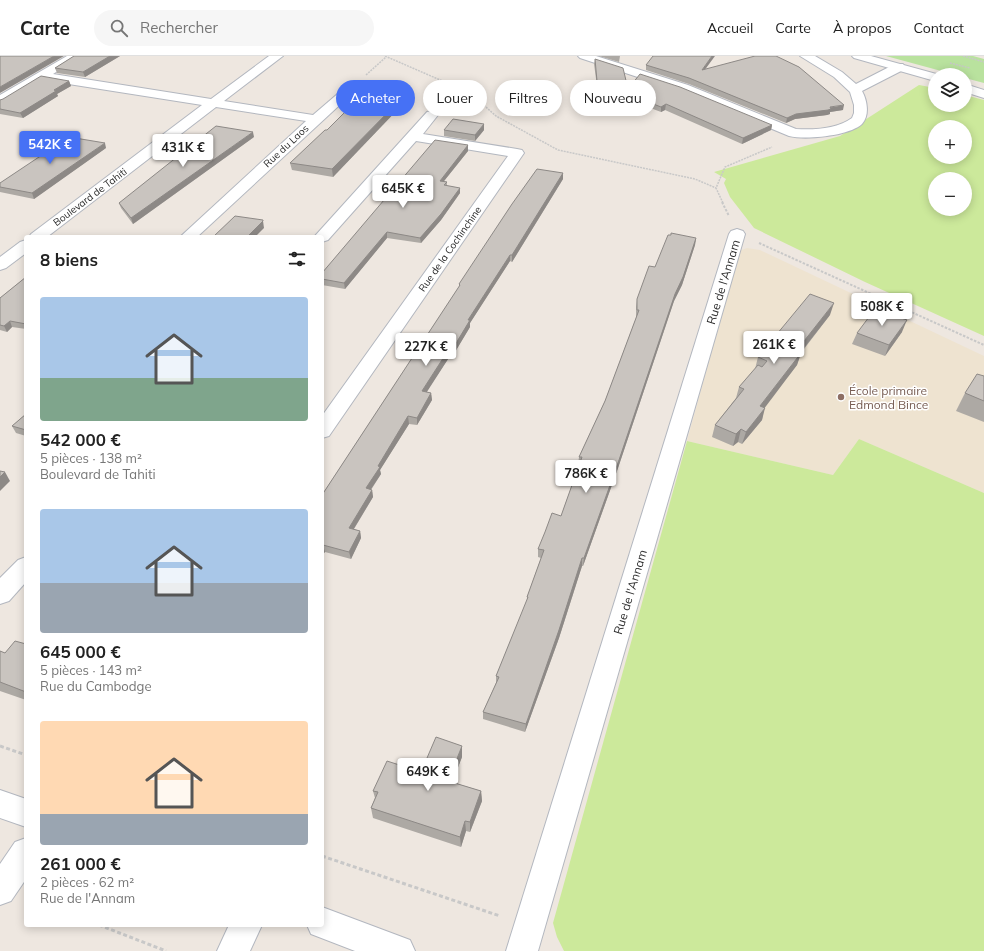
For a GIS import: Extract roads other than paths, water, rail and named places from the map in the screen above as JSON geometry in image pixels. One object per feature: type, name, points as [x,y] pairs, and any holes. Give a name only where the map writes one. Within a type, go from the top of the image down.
[{"type":"street","points":[[0,100],[75,56]]},
{"type":"street","name":"Boulevard de Tahiti","points":[[40,235],[277,56]]},
{"type":"street","points":[[584,56],[684,88],[781,129],[794,133],[808,134],[827,132],[856,122],[861,114],[860,103],[855,90],[836,74],[806,56]]},
{"type":"street","points":[[858,56],[928,76]]},
{"type":"street","points":[[855,90],[899,67]]},
{"type":"street","points":[[42,76],[316,119]]},
{"type":"street","points":[[972,86],[984,89]]},
{"type":"street","points":[[972,90],[984,94]]},
{"type":"street","name":"Rue du Laos","points":[[190,235],[336,102]]},
{"type":"street","points":[[324,235],[431,116]]},
{"type":"street","name":"Rue de la Cochinchine","points":[[324,428],[517,153],[413,136]]},
{"type":"street","name":"Rue de l'Annam","points":[[522,951],[737,234]]},
{"type":"street","points":[[0,265],[24,247]]},
{"type":"street","points":[[0,594],[24,568]]},
{"type":"street","points":[[0,804],[24,812]]},
{"type":"street","points":[[0,890],[24,856]]},
{"type":"street","points":[[324,924],[399,951]]},
{"type":"street","points":[[233,951],[245,927]]},
{"type":"place","name":"École primaire Edmond Bince","points":[[841,397]]}]
